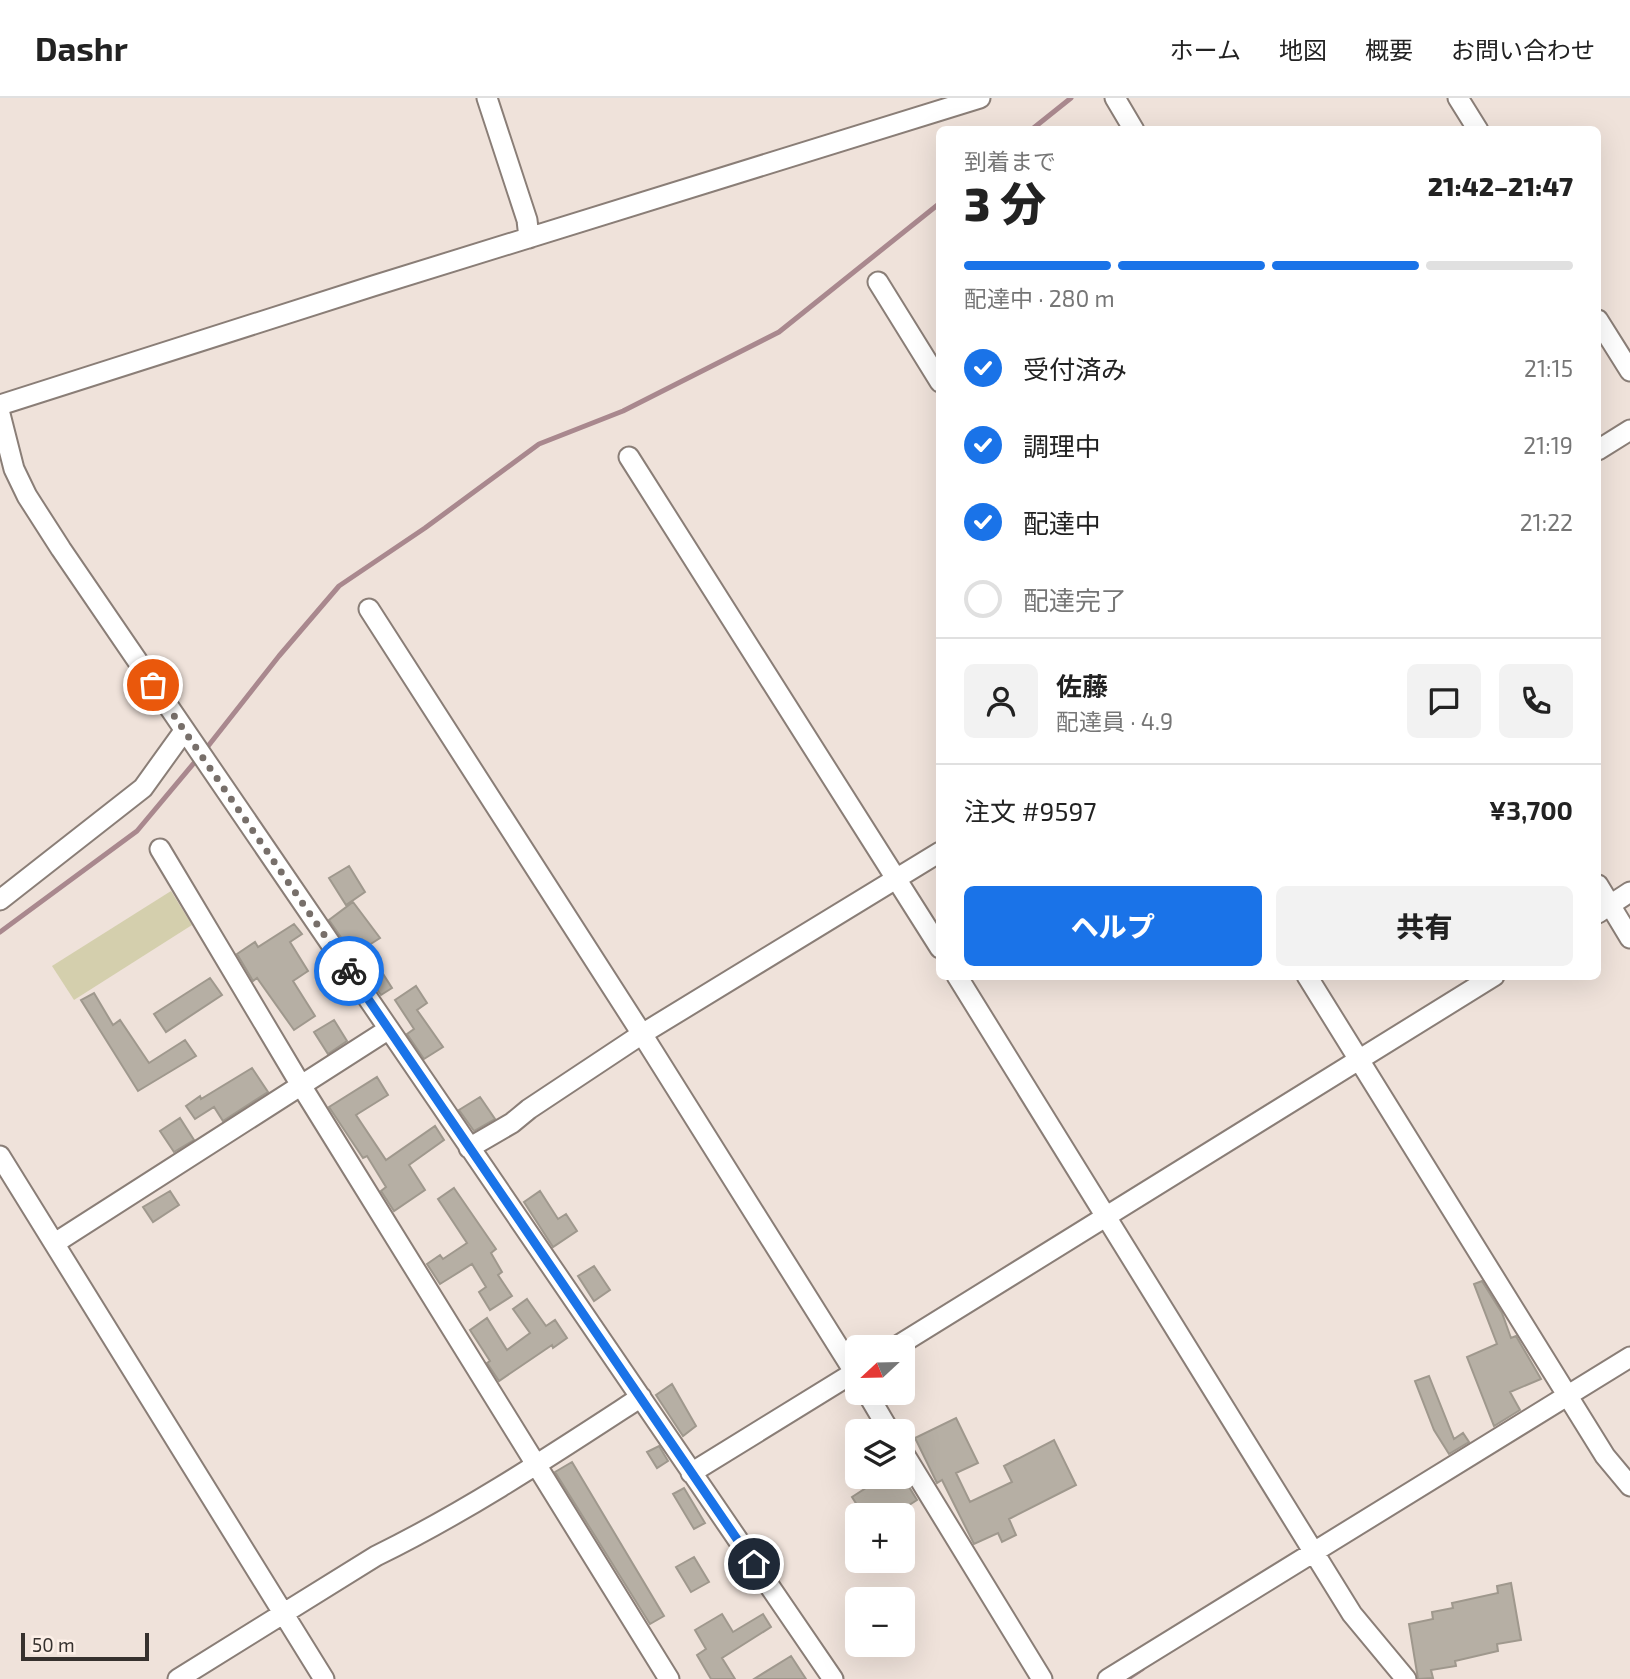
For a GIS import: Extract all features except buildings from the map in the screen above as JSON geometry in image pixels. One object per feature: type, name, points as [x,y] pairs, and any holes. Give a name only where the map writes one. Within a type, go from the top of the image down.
[{"type":"street","points":[[487,98],[527,220],[529,238]]},
{"type":"street","points":[[0,405],[979,98]]},
{"type":"street","points":[[1115,98],[1132,126]]},
{"type":"street","points":[[1458,98],[1476,126]]},
{"type":"street","points":[[878,282],[936,376]]},
{"type":"street","points":[[1601,325],[1630,371]]},
{"type":"street","points":[[0,414],[13,469],[27,496],[184,731],[833,1679]]},
{"type":"street","points":[[1601,448],[1630,430]]},
{"type":"street","points":[[629,457],[936,942]]},
{"type":"street","points":[[369,609],[845,1356]]},
{"type":"street","points":[[0,900],[143,788],[184,731]]},
{"type":"street","points":[[160,849],[302,1087],[669,1679]]},
{"type":"street","points":[[469,1148],[512,1123],[642,1034],[936,854]]},
{"type":"street","points":[[1630,892],[1604,909],[1630,938]]},
{"type":"street","points":[[959,980],[1352,1614],[1406,1679]]},
{"type":"street","points":[[1309,980],[1605,1456],[1630,1486]]},
{"type":"street","points":[[915,1335],[1488,980]]},
{"type":"street","points":[[55,1243],[389,1029]]},
{"type":"street","points":[[0,1156],[324,1679]]},
{"type":"street","points":[[1108,1679],[1630,1357]]},
{"type":"street","points":[[691,1473],[845,1380]]},
{"type":"street","points":[[177,1679],[376,1556],[536,1465],[641,1397]]},
{"type":"street","points":[[915,1472],[1042,1679]]},
{"type":"shaded area","points":[[171,891],[192,925],[74,1000],[52,966]]},
{"type":"waterway","points":[[1036,126],[1071,98]]},
{"type":"waterway","points":[[205,750],[279,656],[339,586],[425,528],[539,444],[623,411],[779,332],[936,206]]},
{"type":"waterway","points":[[0,932],[137,831],[199,757]]},
{"type":"waterway","points":[[1127,1679],[1142,1669]]},
{"type":"way so far","points":[[153,685],[349,971]]},
{"type":"route","points":[[349,971],[754,1564]]}]
